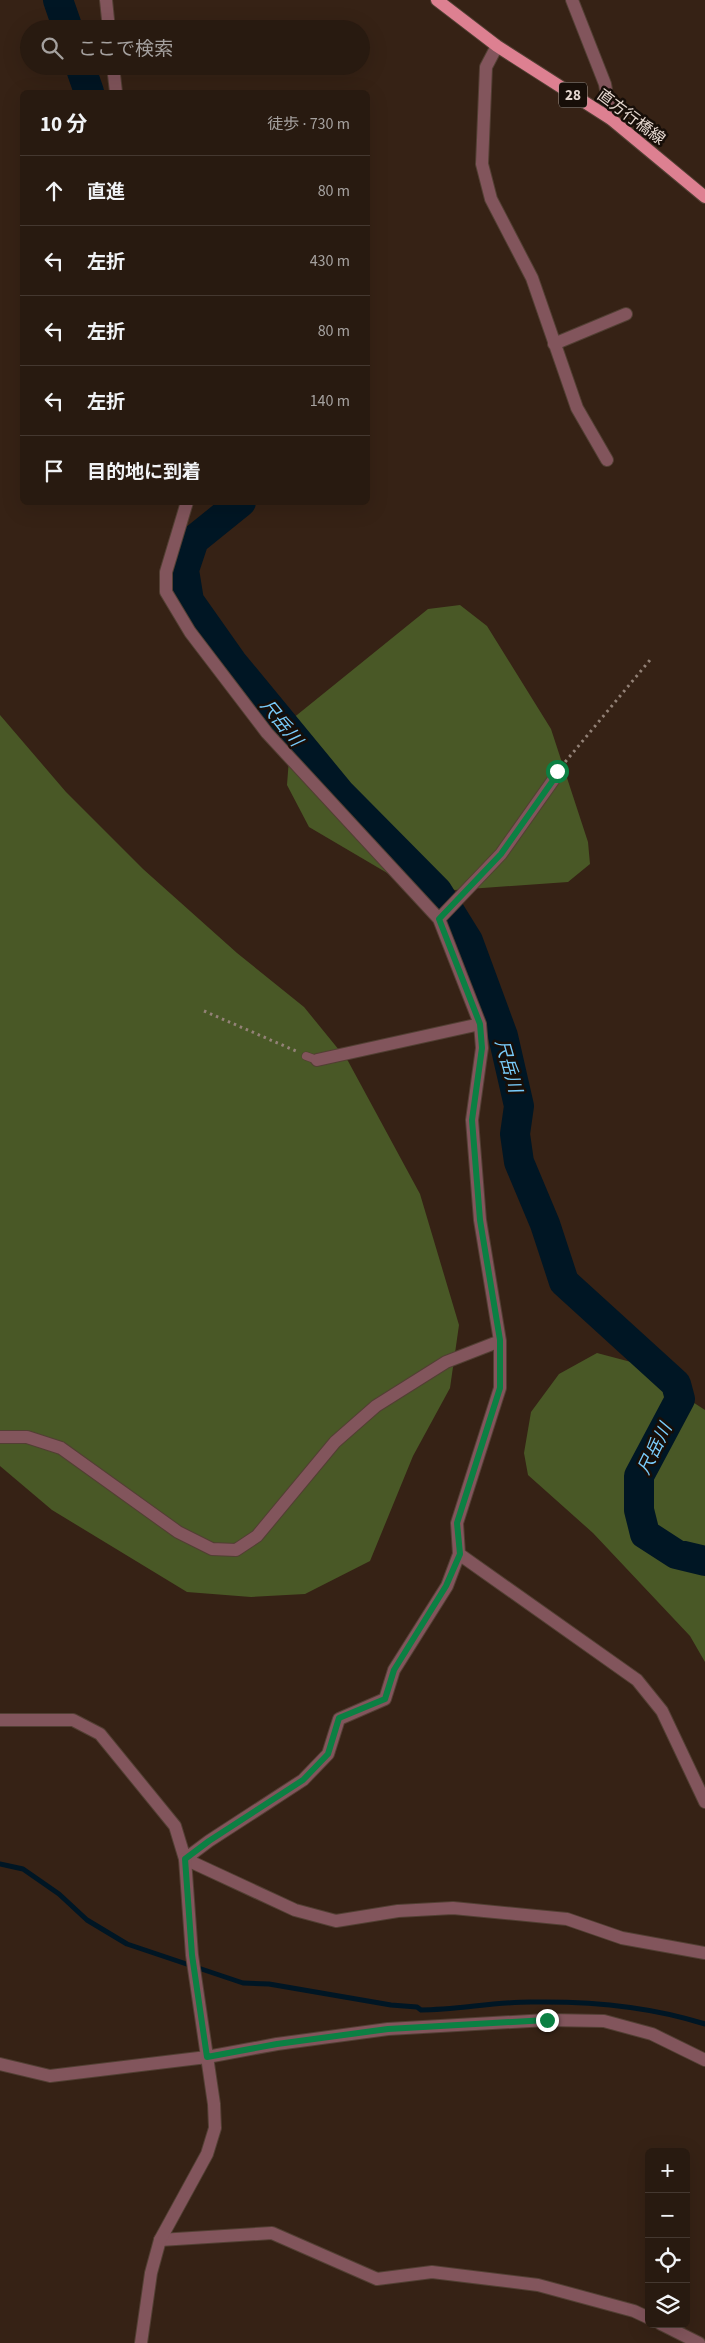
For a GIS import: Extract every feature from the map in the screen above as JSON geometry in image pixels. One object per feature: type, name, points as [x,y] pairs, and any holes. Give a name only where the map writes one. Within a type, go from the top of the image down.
[{"type":"main road","name":"直方行橋線","points":[[440,1],[497,46],[611,119],[705,197]]},
{"type":"street","points":[[106,0],[109,20]]},
{"type":"street","points":[[572,0],[605,84],[611,119]]},
{"type":"street","points":[[497,46],[486,67],[482,164],[491,199],[532,278],[577,408],[607,460]]},
{"type":"street","points":[[115,75],[116,90]]},
{"type":"street","points":[[554,344],[626,314]]},
{"type":"street","points":[[185,1859],[209,1841],[303,1780],[328,1754],[339,1718],[385,1699],[394,1670],[446,1586],[460,1554],[457,1523],[500,1388],[500,1340],[480,1220],[472,1120],[482,1048],[480,1024],[439,919],[267,733],[190,632],[166,592],[166,572],[186,505]]},
{"type":"street","points":[[439,919],[501,854],[555,775]]},
{"type":"street","points":[[311,1058],[480,1024]]},
{"type":"street","points":[[0,1437],[27,1437],[61,1448],[178,1532],[212,1549],[236,1550],[257,1536],[336,1442],[376,1406],[446,1362],[500,1340]]},
{"type":"street","points":[[460,1554],[637,1680],[662,1711],[705,1802]]},
{"type":"street","points":[[0,1720],[73,1720],[100,1734],[175,1826],[185,1859],[192,1955],[214,2104],[215,2128],[207,2154],[160,2240],[151,2273],[141,2343]]},
{"type":"street","points":[[185,1859],[295,1910],[336,1921],[398,1912],[452,1908],[567,1919],[622,1938],[705,1953]]},
{"type":"street","points":[[0,2064],[50,2076],[207,2057],[277,2044],[388,2029],[547,2020],[604,2021],[652,2034],[705,2060]]},
{"type":"street","points":[[160,2240],[272,2233],[377,2279],[432,2272],[538,2284],[634,2311],[645,2316]]},
{"type":"street","points":[[669,2328],[699,2343]]},
{"type":"path","points":[[555,775],[650,660]]},
{"type":"path","points":[[204,1010],[311,1058]]},
{"type":"green space","points":[[460,605],[487,626],[551,729],[588,842],[590,864],[568,882],[455,890],[394,877],[309,827],[287,785],[292,719],[428,609]]},
{"type":"green space","points":[[0,715],[66,792],[143,869],[237,953],[304,1007],[348,1061],[420,1194],[459,1325],[450,1388],[413,1456],[370,1561],[305,1594],[251,1597],[187,1592],[52,1510],[0,1466]]},
{"type":"green space","points":[[597,1353],[631,1362],[705,1410],[705,1662],[690,1636],[593,1533],[528,1475],[524,1453],[531,1412],[559,1374]]},
{"type":"waterway","name":"尺岳川","points":[[58,0],[65,20]]},
{"type":"waterway","name":"尺岳川","points":[[83,75],[88,90]]},
{"type":"waterway","name":"尺岳川","points":[[237,505],[194,540],[184,570],[189,601],[232,662],[340,793],[437,891],[468,941],[503,1036],[519,1106],[515,1134],[519,1162],[545,1224],[564,1282],[676,1384],[680,1399],[639,1476],[639,1510],[645,1534],[676,1554],[705,1561]]},
{"type":"waterway","points":[[0,1864],[23,1869],[59,1894],[87,1920],[127,1944],[243,1983],[269,1984],[391,2005],[417,2007],[421,2010],[517,2002],[575,2002],[641,2009],[705,2024]]},
{"type":"route","points":[[547,2020],[388,2029],[277,2044],[207,2057],[192,1955],[185,1859],[209,1841],[303,1780],[328,1754],[339,1718],[385,1699],[394,1670],[446,1586],[460,1554],[457,1523],[500,1388],[500,1340],[480,1220],[472,1120],[482,1048],[480,1024],[439,919],[501,854],[554,779],[557,771]]}]
